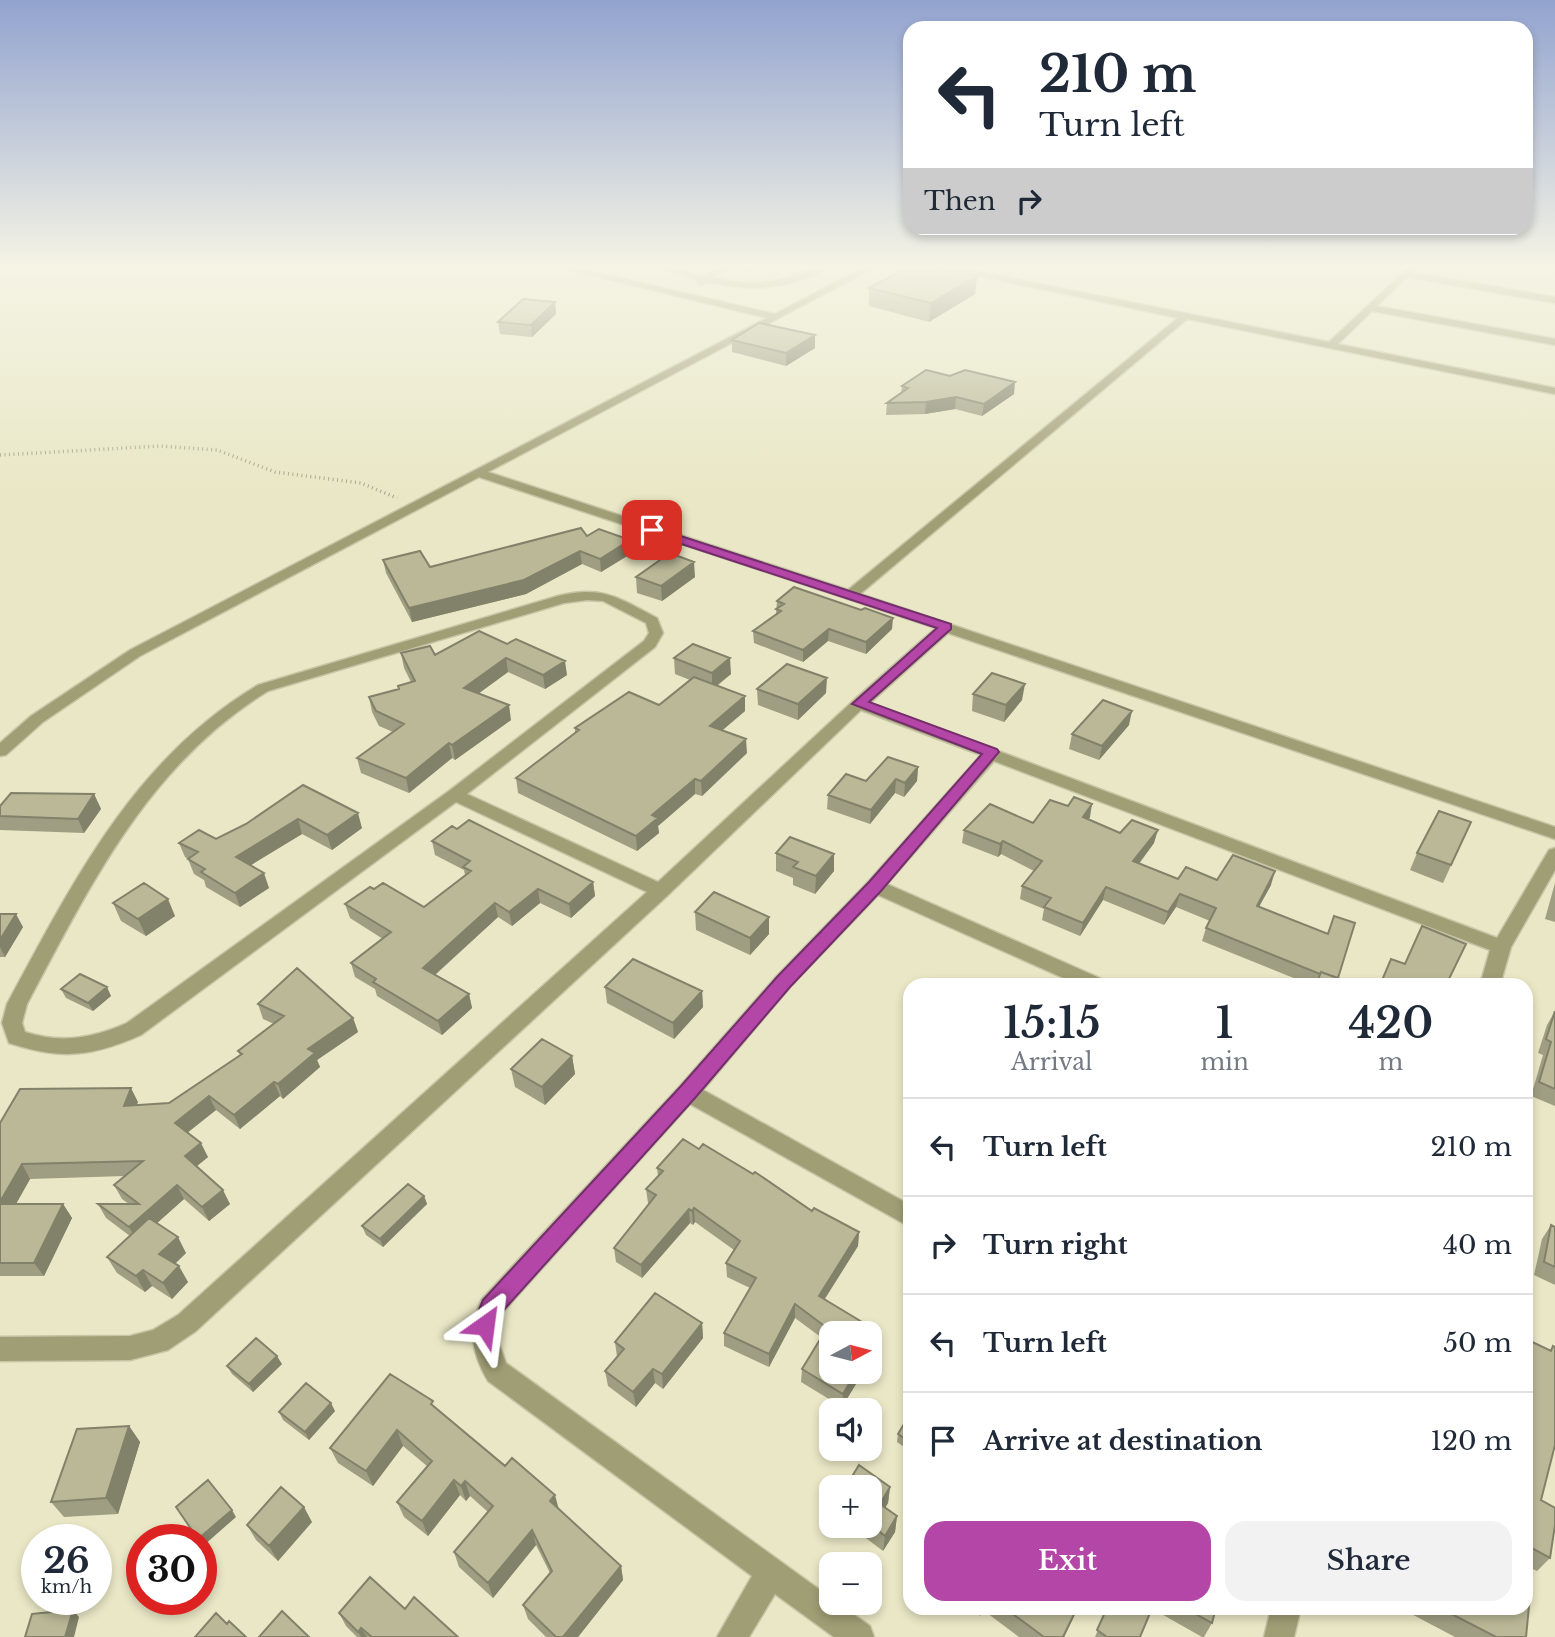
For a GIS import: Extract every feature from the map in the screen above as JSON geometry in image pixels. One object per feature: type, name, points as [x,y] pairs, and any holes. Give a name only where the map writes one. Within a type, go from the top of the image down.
[{"type":"street","points":[[1,749],[47,711],[135,653],[730,341]]},
{"type":"street","points":[[851,595],[1155,341]]},
{"type":"street","points":[[1308,341],[1555,391]]},
{"type":"street","points":[[1331,346],[1336,341]]},
{"type":"street","points":[[478,474],[851,595],[1555,833]]},
{"type":"street","points":[[606,597],[652,621],[656,633],[650,644],[455,795],[134,1029],[110,1040],[73,1047],[43,1047],[16,1037],[12,1023],[17,1004],[79,889],[139,798],[155,778],[244,698],[263,688],[564,599],[606,597]]},
{"type":"street","points":[[0,1349],[130,1348],[159,1341],[187,1323],[946,627]]},
{"type":"street","points":[[859,704],[992,752],[1501,947]]},
{"type":"street","points":[[859,1637],[497,1373],[482,1344],[491,1307],[688,1092],[783,982],[875,887],[992,752]]},
{"type":"street","points":[[455,795],[660,891]]},
{"type":"street","points":[[1492,978],[1501,947],[1555,854]]},
{"type":"street","points":[[875,887],[1081,978]]},
{"type":"street","points":[[688,1092],[903,1213]]},
{"type":"street","points":[[732,1637],[771,1572]]},
{"type":"street","points":[[1279,1637],[1284,1615]]},
{"type":"path","points":[[0,455],[160,446],[217,450],[275,472],[361,483],[416,505]]},
{"type":"building","points":[[738,341],[805,341],[786,353]]},
{"type":"building","points":[[926,370],[950,376],[965,370],[1015,382],[984,404],[956,397],[926,402],[887,403],[908,388],[902,386]]},
{"type":"building","points":[[581,528],[587,536],[599,529],[630,540],[600,559],[580,551],[524,580],[409,608],[383,560],[420,551],[430,567]]},
{"type":"building","points":[[670,553],[694,562],[661,586],[636,577]]},
{"type":"building","points":[[794,587],[893,618],[866,642],[829,629],[803,650],[753,631],[781,611],[776,609],[784,604],[777,601]]},
{"type":"building","points":[[479,631],[507,644],[516,639],[565,661],[543,675],[506,658],[464,688],[509,705],[452,745],[449,743],[406,778],[357,758],[404,724],[376,711],[369,697],[399,689],[398,686],[415,681],[401,653],[430,646],[435,655]]},
{"type":"building","points":[[693,644],[730,658],[712,673],[674,658]]},
{"type":"building","points":[[787,664],[827,678],[798,704],[757,689]]},
{"type":"building","points":[[992,673],[1025,684],[1006,705],[973,694]]},
{"type":"building","points":[[694,677],[745,696],[710,726],[746,739],[701,781],[695,779],[652,815],[658,818],[636,836],[516,778],[579,730],[575,728],[629,692],[659,705]]},
{"type":"building","points":[[1103,700],[1132,711],[1102,746],[1072,734]]},
{"type":"building","points":[[888,757],[918,767],[905,783],[896,779],[871,810],[828,795],[846,774],[866,781]]},
{"type":"building","points":[[303,785],[358,813],[327,835],[298,819],[236,857],[264,873],[235,893],[201,872],[205,869],[188,859],[198,852],[179,843],[199,830],[216,839],[246,824]]},
{"type":"building","points":[[11,793],[94,794],[78,819],[0,816],[0,806]]},
{"type":"building","points":[[1074,797],[1092,804],[1083,817],[1120,833],[1132,820],[1158,830],[1133,861],[1178,879],[1186,867],[1217,880],[1233,855],[1275,871],[1257,906],[1328,934],[1334,916],[1355,923],[1338,978],[1321,972],[1320,974],[1206,928],[1216,908],[1180,894],[1168,912],[1106,887],[1083,923],[1044,907],[1051,898],[1022,886],[1042,861],[1003,841],[1000,844],[964,830],[990,804],[1033,823],[1050,800],[1068,806]]},
{"type":"building","points":[[1439,811],[1471,822],[1451,865],[1417,853]]},
{"type":"building","points":[[469,820],[593,882],[569,904],[538,889],[509,912],[495,903],[423,968],[469,994],[438,1021],[373,982],[376,979],[351,963],[391,932],[345,904],[370,887],[374,889],[383,883],[424,907],[471,871],[463,867],[470,861],[432,841],[452,826],[457,829]]},
{"type":"building","points":[[790,837],[834,854],[816,876],[793,867],[798,862],[776,853]]},
{"type":"building","points":[[144,883],[168,899],[138,919],[113,903]]},
{"type":"building","points":[[714,892],[769,917],[750,938],[695,912]]},
{"type":"building","points":[[0,914],[16,914],[0,940]]},
{"type":"building","points":[[1422,926],[1466,944],[1449,978],[1383,978],[1391,959],[1405,964]]},
{"type":"building","points":[[633,959],[702,991],[673,1023],[605,987]]},
{"type":"building","points":[[297,968],[353,1018],[308,1049],[315,1053],[278,1084],[274,1082],[234,1115],[209,1096],[175,1123],[201,1143],[185,1156],[223,1190],[202,1207],[177,1185],[129,1227],[98,1204],[139,1204],[114,1185],[143,1161],[22,1164],[0,1202],[0,1123],[20,1089],[131,1088],[124,1106],[169,1103],[242,1054],[238,1051],[284,1016],[258,1004]]},
{"type":"building","points":[[1321,972],[1337,978],[1319,978]]},
{"type":"building","points":[[80,974],[107,987],[88,1003],[61,989]]},
{"type":"building","points":[[1555,1011],[1555,1089],[1539,1082],[1551,1042],[1546,1039]]},
{"type":"building","points":[[542,1039],[572,1056],[542,1087],[511,1069]]},
{"type":"building","points":[[683,1139],[699,1149],[703,1144],[753,1174],[755,1172],[812,1211],[814,1208],[859,1232],[819,1296],[860,1321],[819,1322],[795,1304],[769,1354],[724,1333],[756,1278],[726,1263],[740,1241],[694,1208],[692,1211],[689,1209],[641,1265],[614,1248],[656,1195],[646,1189],[663,1171],[657,1168]]},
{"type":"building","points":[[408,1184],[424,1196],[380,1239],[362,1226]]},
{"type":"building","points":[[0,1204],[63,1204],[34,1263],[0,1263]]},
{"type":"building","points":[[149,1218],[178,1237],[159,1254],[179,1266],[163,1283],[143,1270],[136,1276],[107,1257]]},
{"type":"building","points":[[1551,1225],[1555,1227],[1555,1267],[1544,1262]]},
{"type":"building","points":[[655,1293],[702,1323],[662,1374],[653,1369],[633,1392],[605,1371],[624,1349],[615,1342]]},
{"type":"building","points":[[256,1338],[277,1356],[249,1384],[227,1366]]},
{"type":"building","points":[[819,1341],[819,1379],[802,1369]]},
{"type":"building","points":[[1533,1342],[1551,1351],[1553,1346],[1555,1347],[1555,1445],[1541,1500],[1555,1508],[1550,1558],[1533,1549]]},
{"type":"building","points":[[390,1374],[433,1401],[431,1404],[505,1466],[512,1458],[555,1495],[550,1501],[621,1566],[563,1637],[556,1637],[523,1605],[552,1571],[532,1530],[488,1583],[454,1552],[493,1506],[465,1481],[461,1486],[454,1480],[422,1521],[397,1502],[432,1461],[397,1430],[366,1471],[330,1448]]},
{"type":"building","points":[[306,1383],[331,1403],[305,1432],[279,1412]]},
{"type":"building","points":[[827,1384],[849,1384],[843,1394]]},
{"type":"building","points":[[129,1426],[106,1498],[51,1502],[77,1429]]},
{"type":"building","points":[[859,1465],[873,1475],[853,1475]]},
{"type":"building","points":[[208,1480],[232,1510],[216,1524],[188,1524],[176,1507]]},
{"type":"building","points":[[882,1481],[890,1487],[882,1501]]},
{"type":"building","points":[[281,1487],[304,1507],[269,1546],[247,1525]]},
{"type":"building","points":[[882,1505],[897,1516],[885,1536],[882,1534]]},
{"type":"building","points":[[370,1577],[405,1609],[414,1597],[458,1637],[372,1637],[361,1628],[358,1632],[339,1613]]},
{"type":"building","points":[[282,1611],[309,1637],[259,1637]]},
{"type":"building","points":[[217,1614],[246,1637],[195,1637]]},
{"type":"building","points":[[32,1615],[72,1615],[65,1637],[25,1637]]},
{"type":"building","points":[[1014,1615],[1074,1615],[1063,1637],[1044,1637]]},
{"type":"building","points":[[1104,1615],[1149,1615],[1140,1637],[1107,1637],[1097,1630]]},
{"type":"building","points":[[1198,1615],[1214,1615],[1212,1623]]},
{"type":"building","points":[[1454,1615],[1528,1615],[1526,1637],[1496,1637]]},
{"type":"route","points":[[485,1325],[491,1307],[688,1092],[783,982],[875,887],[992,752],[859,704],[946,627],[652,530]]}]
